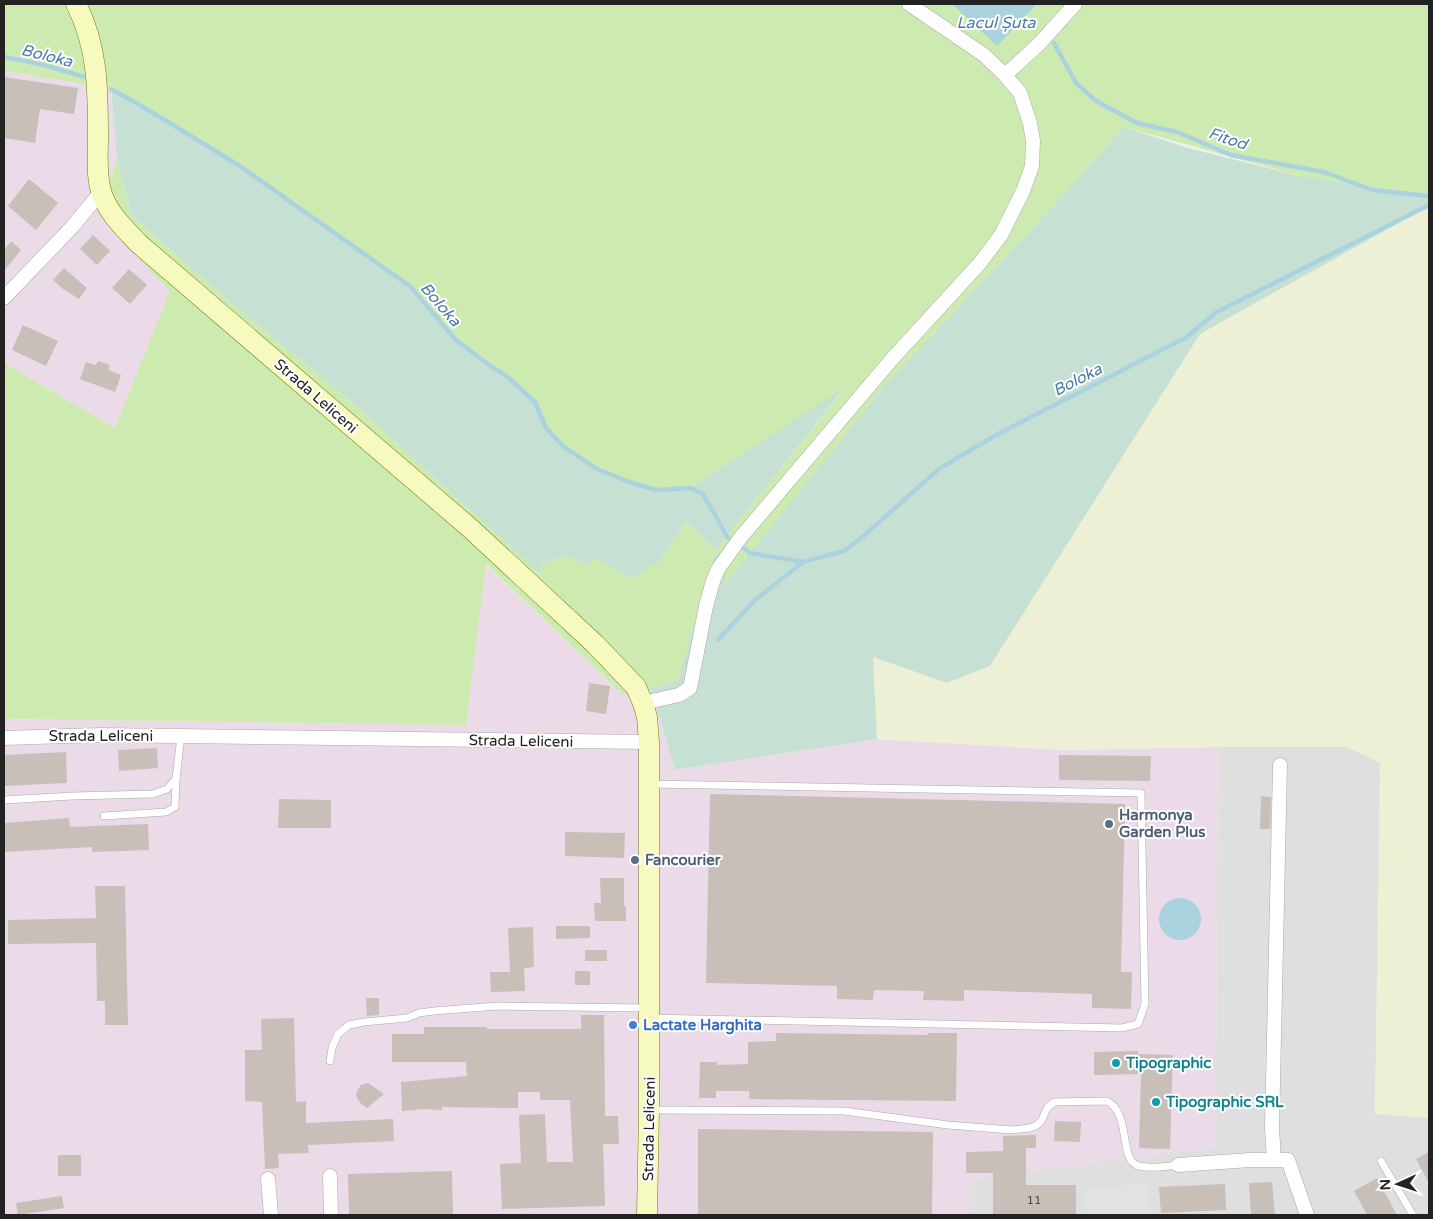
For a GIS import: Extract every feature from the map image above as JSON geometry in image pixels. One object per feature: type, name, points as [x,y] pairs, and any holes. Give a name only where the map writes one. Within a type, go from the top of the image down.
[{"type":"main road","name":"Strada Leliceni","points":[[76,4],[85,20],[95,60],[98,84],[98,176],[101,192],[109,209],[119,223],[138,243],[477,534],[595,644],[636,687],[647,717],[649,742],[650,1013],[648,1215]]},
{"type":"street","points":[[643,703],[679,695],[690,688],[706,606],[718,568],[741,536],[892,358],[980,263],[1001,235],[1023,191],[1032,166],[1033,141],[1030,124],[1020,93],[984,55],[908,4]]},
{"type":"street","points":[[1005,75],[1039,44],[1075,4]]},
{"type":"street","points":[[4,298],[72,227],[101,192]]},
{"type":"street","name":"Strada Leliceni","points":[[4,738],[100,735],[649,742]]},
{"type":"street","points":[[1274,1159],[1272,1110],[1280,765]]},
{"type":"street","points":[[1178,1165],[1274,1159],[1288,1160],[1307,1215]]},
{"type":"street","points":[[330,1176],[331,1215]]},
{"type":"street","points":[[268,1179],[271,1215]]},
{"type":"lane","points":[[104,816],[166,812],[175,807],[181,736]]},
{"type":"lane","points":[[4,800],[153,794],[167,789],[176,779]]},
{"type":"lane","points":[[330,1061],[332,1048],[338,1034],[349,1025],[407,1018],[419,1013],[481,1007],[605,1006],[650,1013],[1122,1028],[1138,1024],[1145,1004],[1141,793],[649,784]]},
{"type":"lane","points":[[649,1110],[844,1111],[948,1125],[1011,1130],[1030,1128],[1037,1125],[1042,1120],[1047,1108],[1054,1102],[1107,1101],[1114,1105],[1122,1120],[1128,1154],[1133,1163],[1139,1166],[1156,1167],[1178,1165]]},
{"type":"lane","points":[[1381,1161],[1414,1215]]},
{"type":"shaded area","points":[[4,71],[111,89],[117,159],[99,214],[171,291],[115,428],[4,363]]},
{"type":"shaded area","points":[[485,564],[623,695],[651,689],[675,770],[877,739],[1065,750],[1219,747],[1216,1147],[971,1180],[969,1215],[4,1215],[4,719],[466,725]]},
{"type":"shaded area","points":[[1219,747],[1348,747],[1381,763],[1375,1113],[1429,1118],[1429,1215],[969,1215],[970,1180],[1216,1147]]},
{"type":"shaded area","points":[[1146,1183],[1150,1215],[1085,1215],[1086,1189]]},
{"type":"green space","points":[[4,4],[1429,4],[1429,195],[1304,177],[1124,127],[1049,211],[885,385],[727,583],[716,551],[678,680],[651,689],[623,695],[486,564],[466,725],[4,719],[4,363],[115,428],[170,291],[99,214],[117,159],[132,216],[241,311],[350,400],[539,573],[542,564],[566,555],[586,565],[595,558],[660,561],[686,521],[716,550],[844,389],[691,488],[657,490],[632,483],[597,469],[564,447],[546,428],[535,402],[509,378],[455,339],[411,287],[240,166],[111,89],[4,71]]},
{"type":"green space","points":[[111,89],[240,166],[411,287],[455,339],[509,378],[535,402],[546,428],[564,447],[597,469],[632,483],[657,490],[691,488],[845,387],[716,550],[686,521],[660,561],[631,578],[595,558],[586,565],[566,555],[542,564],[539,573],[350,400],[241,311],[132,216],[117,159]]},
{"type":"green space","points":[[1124,127],[1188,148],[1304,177],[1429,195],[1429,206],[1200,334],[990,666],[947,683],[873,657],[877,739],[675,770],[651,689],[678,680],[716,550],[727,582],[885,385],[1049,211]]},
{"type":"green space","points":[[1429,206],[1429,1118],[1375,1114],[1380,763],[1348,747],[1065,750],[877,739],[873,657],[947,683],[990,666],[1200,334]]},
{"type":"water","name":"Lacul Șuta","points":[[952,4],[1037,4],[997,46]]},
{"type":"water","points":[[1184,898],[1192,901],[1198,907],[1201,919],[1198,931],[1192,937],[1176,940],[1168,937],[1162,931],[1159,915],[1162,907],[1168,901]]},
{"type":"building","points":[[4,77],[78,88],[74,114],[40,109],[35,143],[4,138]]},
{"type":"building","points":[[29,179],[58,203],[36,230],[8,206]]},
{"type":"building","points":[[93,235],[110,251],[97,265],[80,249]]},
{"type":"building","points":[[11,241],[21,250],[4,271],[4,250]]},
{"type":"building","points":[[64,268],[87,288],[79,299],[53,280]]},
{"type":"building","points":[[129,269],[147,285],[130,304],[112,288]]},
{"type":"building","points":[[23,325],[58,341],[46,366],[12,350]]},
{"type":"building","points":[[98,361],[110,365],[108,370],[121,375],[115,392],[80,379],[86,362],[96,365]]},
{"type":"building","points":[[589,683],[610,686],[606,714],[586,711]]},
{"type":"building","points":[[157,748],[158,768],[119,771],[118,750]]},
{"type":"building","points":[[66,752],[67,783],[4,786],[4,755]]},
{"type":"building","points":[[1059,755],[1151,756],[1150,781],[1059,780]]},
{"type":"building","points":[[710,794],[1125,804],[1121,972],[1132,972],[1131,1009],[1092,1008],[1092,994],[964,990],[964,1001],[923,1000],[924,991],[874,990],[873,1000],[837,999],[837,986],[706,983]]},
{"type":"building","points":[[1261,796],[1271,797],[1270,829],[1260,829]]},
{"type":"building","points":[[279,799],[331,800],[331,828],[278,828]]},
{"type":"building","points":[[69,818],[70,827],[148,824],[149,850],[92,852],[92,847],[4,852],[4,823]]},
{"type":"building","points":[[565,832],[625,833],[624,858],[565,856]]},
{"type":"building","points":[[600,878],[624,878],[626,921],[595,921],[594,903],[601,903]]},
{"type":"building","points":[[95,886],[125,886],[128,1025],[105,1025],[105,1001],[97,1001],[96,943],[8,944],[8,920],[96,918]]},
{"type":"building","points":[[556,926],[590,926],[590,938],[556,939]]},
{"type":"building","points":[[533,927],[534,967],[524,968],[525,991],[491,992],[490,972],[510,972],[508,928]]},
{"type":"building","points":[[585,950],[607,950],[607,961],[585,961]]},
{"type":"building","points":[[575,971],[590,971],[590,985],[575,985]]},
{"type":"building","points":[[366,998],[379,998],[379,1015],[367,1016]]},
{"type":"building","points":[[581,1015],[604,1015],[605,1116],[618,1116],[619,1144],[603,1144],[605,1206],[502,1209],[500,1164],[521,1163],[519,1115],[545,1114],[547,1162],[573,1162],[570,1100],[540,1100],[540,1092],[518,1092],[518,1108],[442,1107],[442,1110],[402,1111],[401,1082],[467,1076],[466,1062],[392,1062],[392,1034],[424,1034],[424,1027],[581,1029]]},
{"type":"building","points":[[294,1018],[296,1102],[306,1101],[306,1123],[393,1119],[394,1141],[308,1145],[309,1153],[278,1154],[279,1168],[265,1169],[262,1102],[245,1101],[245,1050],[262,1050],[261,1019]]},
{"type":"building","points":[[776,1033],[928,1035],[928,1033],[957,1033],[956,1101],[749,1099],[749,1091],[716,1091],[716,1098],[699,1098],[700,1062],[717,1062],[717,1065],[748,1064],[748,1042],[776,1041]]},
{"type":"building","name":"Tipographic SRL","points":[[1138,1051],[1138,1054],[1173,1055],[1170,1149],[1139,1148],[1141,1074],[1094,1075],[1094,1052]]},
{"type":"building","points":[[368,1083],[384,1094],[367,1108],[359,1102],[356,1095],[361,1085]]},
{"type":"building","points":[[1055,1121],[1081,1122],[1080,1142],[1054,1141]]},
{"type":"building","points":[[698,1129],[933,1132],[932,1215],[698,1215]]},
{"type":"building","points":[[1036,1135],[1036,1148],[1026,1148],[1026,1185],[1076,1185],[1076,1215],[993,1215],[993,1173],[966,1173],[966,1152],[1003,1151],[1003,1136]]},
{"type":"building","points":[[1429,1152],[1429,1183],[1416,1159]]},
{"type":"building","points":[[58,1155],[81,1155],[81,1176],[58,1176]]},
{"type":"building","points":[[452,1171],[453,1215],[349,1215],[348,1174]]},
{"type":"building","points":[[1377,1178],[1397,1215],[1367,1215],[1354,1191]]},
{"type":"building","points":[[1272,1182],[1275,1215],[1251,1215],[1249,1183]]},
{"type":"building","points":[[1225,1184],[1226,1210],[1161,1213],[1159,1187]]},
{"type":"building","points":[[62,1196],[64,1208],[18,1215],[16,1203]]},
{"type":"waterway","name":"Fitod","points":[[1054,43],[1076,83],[1096,101],[1137,123],[1177,132],[1231,155],[1324,172],[1372,190],[1429,196]]},
{"type":"waterway","name":"Boloka","points":[[4,57],[44,65],[84,77]]},
{"type":"waterway","name":"Boloka","points":[[111,89],[240,166],[411,287],[455,339],[509,378],[535,402],[546,428],[564,447],[597,469],[632,483],[657,490],[691,488],[703,494],[728,538]]},
{"type":"waterway","name":"Boloka","points":[[744,548],[750,553],[803,562],[844,551],[939,469],[998,434],[1187,337],[1215,313],[1429,205]]},
{"type":"waterway","points":[[718,640],[754,601],[803,562]]},
{"type":"place","name":"Harmonya Garden Plus","points":[[1109,824]]},
{"type":"place","name":"Fancourier","points":[[635,860]]},
{"type":"place","name":"Lactate Harghita","points":[[633,1025]]},
{"type":"place","name":"Tipographic","points":[[1116,1063]]},
{"type":"place","name":"Tipographic SRL","points":[[1156,1102]]}]
